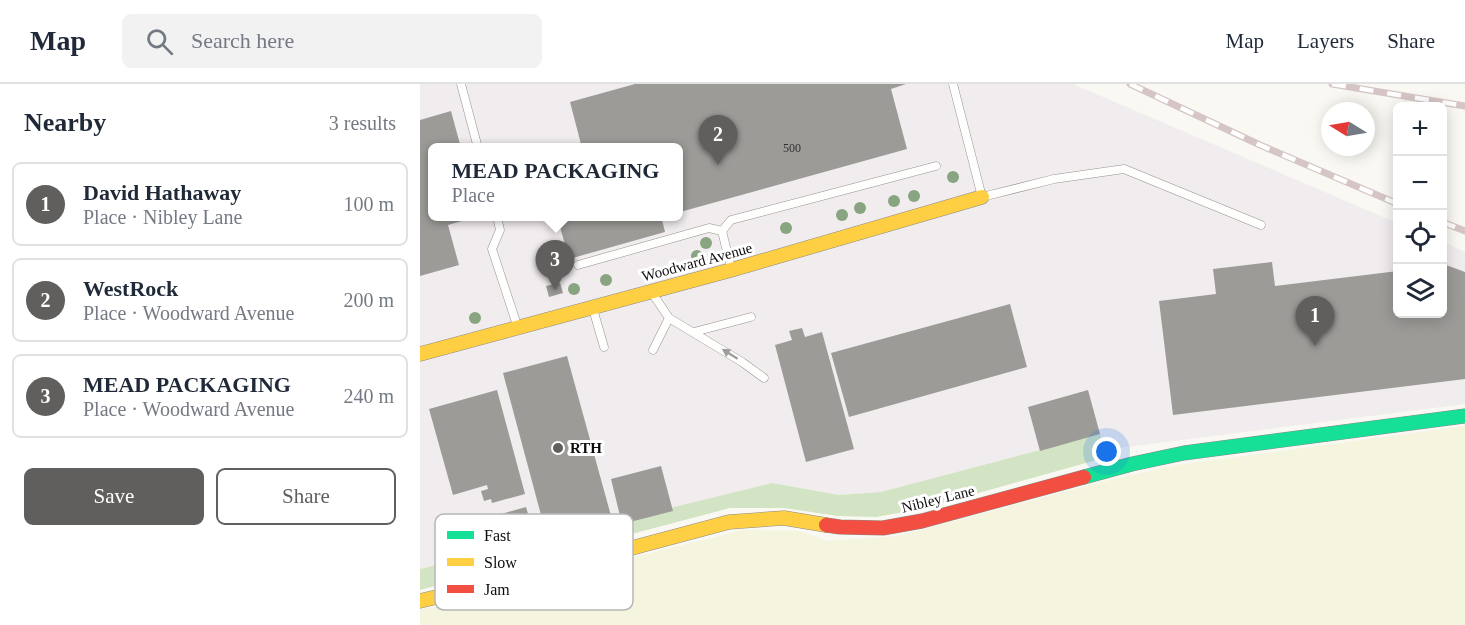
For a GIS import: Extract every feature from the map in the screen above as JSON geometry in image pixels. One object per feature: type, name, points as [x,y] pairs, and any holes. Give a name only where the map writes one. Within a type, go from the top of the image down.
[{"type":"street","name":"Woodward Avenue","points":[[420,354],[731,270],[982,197]]},
{"type":"street","name":"Nibley Lane","points":[[633,548],[729,522],[784,518],[840,527],[883,528],[922,521],[1132,464],[1184,453],[1465,416]]},
{"type":"street","name":"Nibley Lane","points":[[420,601],[435,597]]},
{"type":"lane","points":[[461,84],[477,143]]},
{"type":"lane","points":[[953,84],[982,197],[1054,179],[1124,168],[1261,225]]},
{"type":"lane","points":[[722,231],[731,220],[936,166]]},
{"type":"lane","points":[[498,221],[500,230],[492,249],[517,327]]},
{"type":"lane","points":[[578,264],[709,228],[722,231]]},
{"type":"lane","points":[[722,231],[731,270]]},
{"type":"lane","points":[[651,292],[669,318],[764,378]]},
{"type":"lane","points":[[592,307],[604,347]]},
{"type":"lane","points":[[694,332],[751,317]]},
{"type":"lane","points":[[653,350],[669,318]]},
{"type":"shaded area","points":[[420,84],[1073,84],[1393,221],[1393,318],[1447,318],[1447,244],[1465,252],[1465,404],[1104,450],[1099,434],[881,492],[839,495],[772,483],[633,517],[633,514],[435,514],[435,565],[420,569]]},
{"type":"green space","points":[[1465,426],[1465,625],[420,625],[420,610],[435,606],[435,610],[633,610],[633,557],[743,530],[800,531],[827,541],[897,536],[1113,479],[1177,465]]},
{"type":"green space","points":[[1100,434],[1104,450],[1100,459],[921,509],[876,517],[838,516],[784,508],[730,508],[633,534],[633,517],[772,483],[839,495],[881,492]]},
{"type":"green space","points":[[435,565],[435,586],[420,590],[420,569]]},
{"type":"building","points":[[635,84],[906,84],[891,89],[907,149],[683,211],[683,143],[581,143],[570,102]]},
{"type":"building","points":[[451,111],[460,143],[428,143],[428,221],[462,221],[448,225],[459,265],[420,276],[420,120]]},
{"type":"building","points":[[558,221],[662,221],[665,232],[569,259]]},
{"type":"building","points":[[1272,262],[1275,286],[1393,272],[1393,318],[1447,318],[1447,265],[1465,272],[1465,379],[1173,415],[1159,301],[1216,294],[1213,269]]},
{"type":"building","points":[[560,283],[563,293],[549,297],[546,286]]},
{"type":"building","points":[[1010,304],[1027,367],[849,417],[831,353]]},
{"type":"building","points":[[802,328],[805,337],[822,332],[854,449],[806,462],[775,345],[792,340],[789,331]]},
{"type":"building","name":"RTH","points":[[567,356],[611,514],[541,514],[503,373]]},
{"type":"building","points":[[497,390],[525,494],[492,503],[491,499],[484,501],[481,491],[488,489],[487,485],[453,495],[429,409]]},
{"type":"building","points":[[1088,390],[1100,434],[1040,451],[1028,407]]},
{"type":"building","points":[[661,466],[673,511],[633,521],[633,514],[620,514],[611,479]]},
{"type":"building","points":[[526,507],[528,514],[501,514]]},
{"type":"railway","points":[[1130,84],[1260,145],[1393,202]]},
{"type":"railway","points":[[1332,84],[1465,106]]},
{"type":"railway","points":[[1447,224],[1465,231]]},
{"type":"traffic: fast","points":[[1084,477],[1184,453],[1465,416]]},
{"type":"traffic: slow","points":[[420,354],[731,270],[982,197]]},
{"type":"traffic: slow","points":[[633,548],[729,522],[784,518],[826,525]]},
{"type":"traffic: slow","points":[[420,601],[435,597]]},
{"type":"traffic: jam","points":[[826,525],[883,528],[922,521],[1084,477]]},
{"type":"place","name":"WestRock","points":[[718,165]]},
{"type":"place","name":"MEAD PACKAGING","points":[[555,290]]},
{"type":"place","name":"David Hathaway","points":[[1315,346]]},
{"type":"place","name":"RTH","points":[[558,448]]}]
